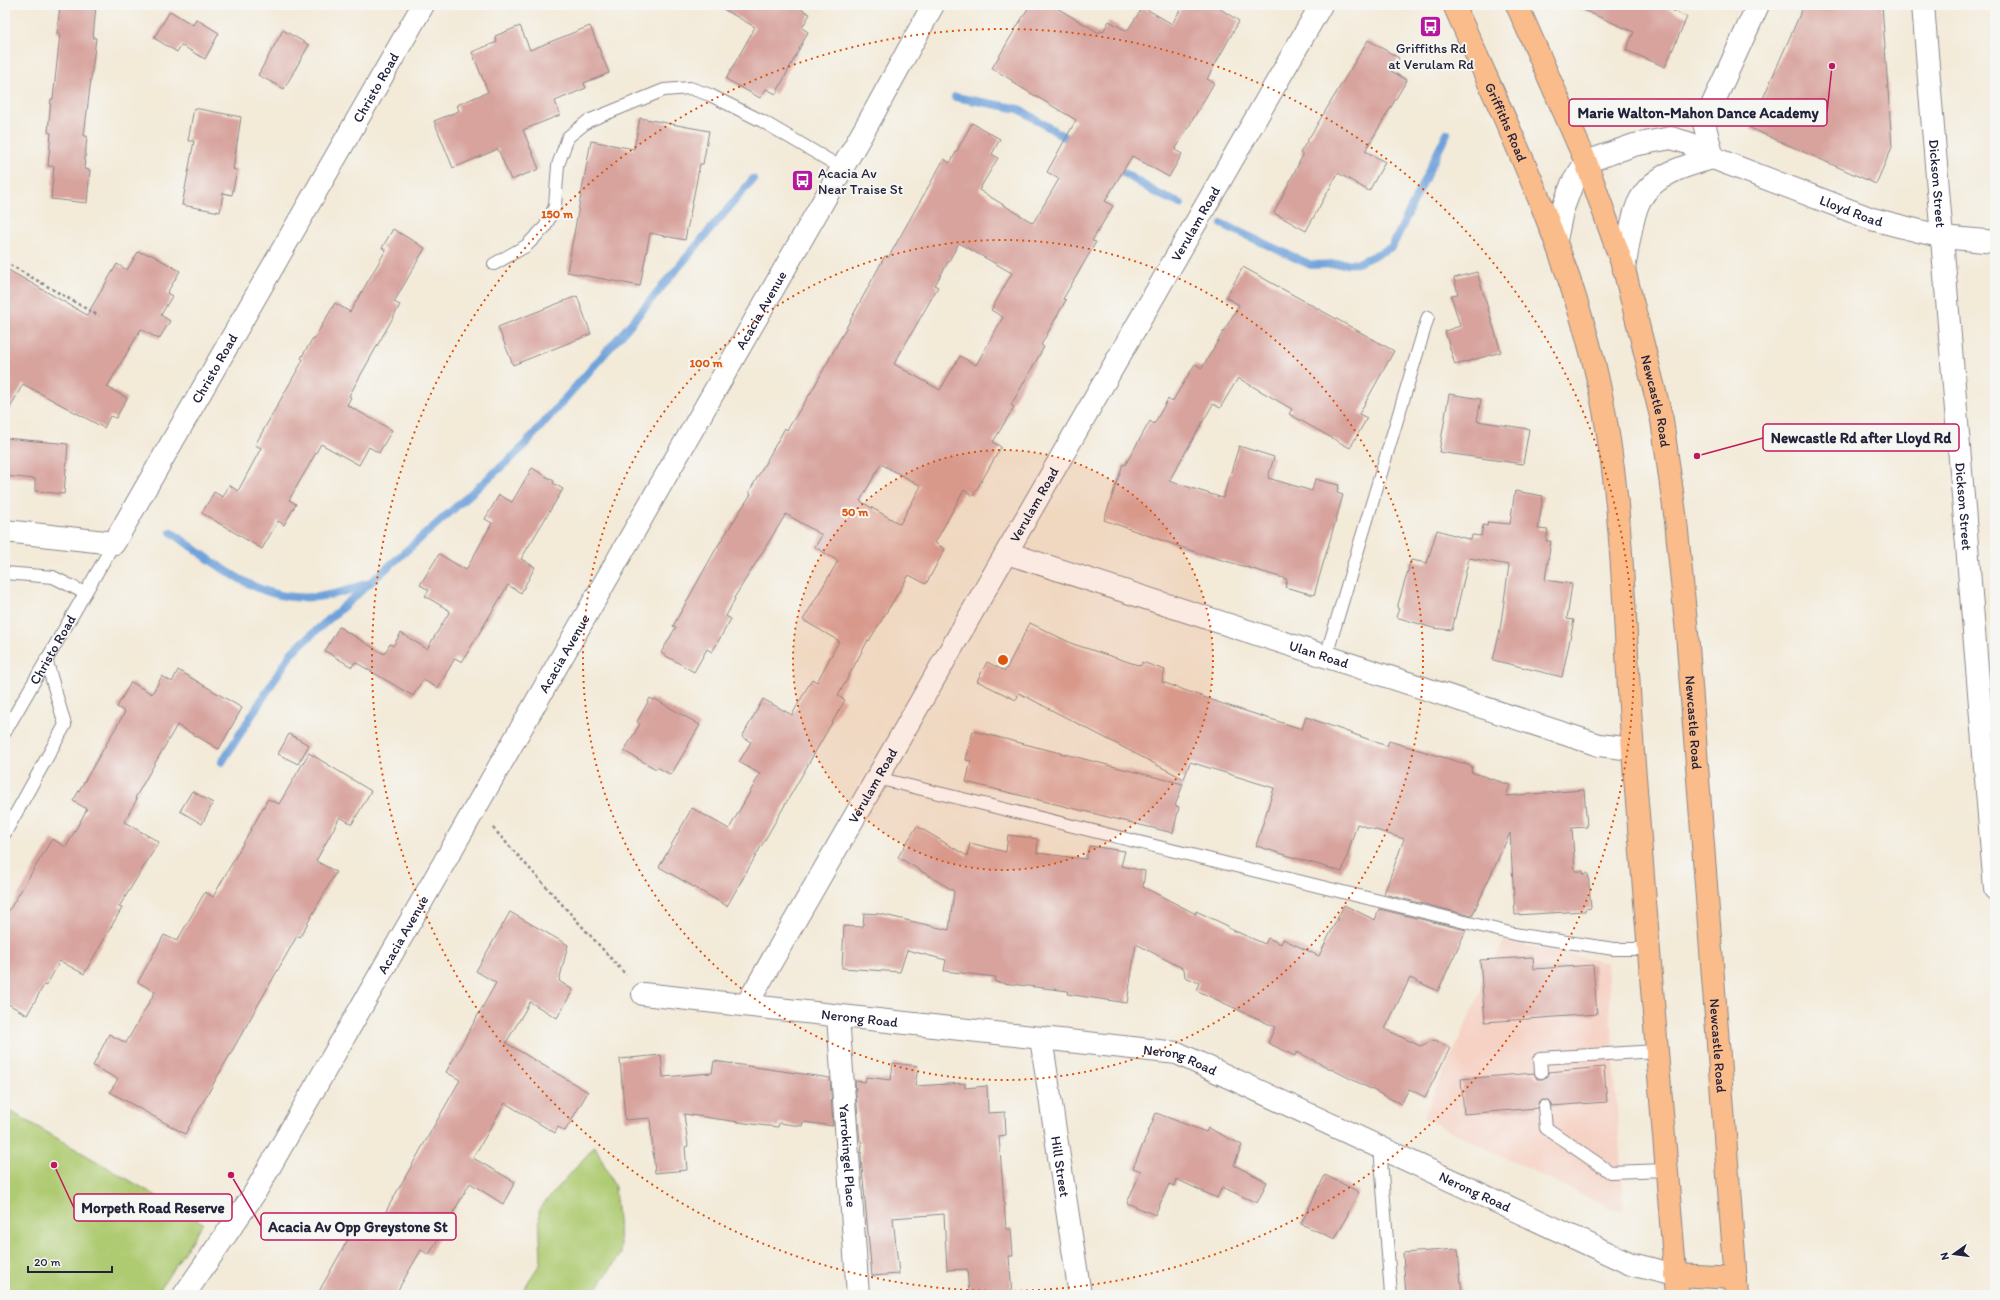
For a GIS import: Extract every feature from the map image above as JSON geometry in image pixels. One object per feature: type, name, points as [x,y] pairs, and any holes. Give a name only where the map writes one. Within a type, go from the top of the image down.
[{"type":"highway","name":"Griffiths Road","points":[[1454,5],[1556,240]]},
{"type":"highway","points":[[1517,5],[1586,162]]},
{"type":"highway","name":"Newcastle Road","points":[[1586,162],[1624,269],[1639,322],[1662,420],[1676,521],[1687,633],[1737,1287]]},
{"type":"highway","points":[[1556,240],[1573,291],[1594,364],[1611,451],[1621,534],[1632,748],[1676,1285],[1737,1287]]},
{"type":"street","name":"Christo Road","points":[[114,543],[423,5]]},
{"type":"street","name":"Acacia Avenue","points":[[184,1295],[254,1194],[842,168],[933,5]]},
{"type":"street","name":"Verulam Road","points":[[747,1004],[1321,5]]},
{"type":"street","points":[[1624,269],[1636,209],[1640,199],[1648,190],[1668,174],[1685,166],[1713,158],[1704,123],[1758,5]]},
{"type":"street","name":"Dickson Street","points":[[1923,5],[1995,889]]},
{"type":"street","name":"Lloyd Road","points":[[1586,162],[1622,149],[1671,138],[1688,143],[1713,158],[1872,219],[1943,237],[1995,242]]},
{"type":"street","points":[[1556,240],[1562,211],[1572,184],[1586,162]]},
{"type":"street","points":[[5,531],[114,543]]},
{"type":"street","name":"Ulan Road","points":[[1007,553],[1599,745],[1632,748]]},
{"type":"street","name":"Nerong Road","points":[[643,994],[747,1004],[838,1016],[1177,1053],[1380,1146],[1676,1285]]},
{"type":"street","name":"Yarrokingel Place","points":[[838,1016],[858,1295]]},
{"type":"street","name":"Hill Street","points":[[1041,1038],[1080,1295]]},
{"type":"lane","points":[[494,264],[526,246],[545,227],[555,206],[558,165],[568,137],[588,121],[664,90],[690,88],[710,95],[762,121],[842,168]]},
{"type":"lane","points":[[1326,656],[1428,317]]},
{"type":"lane","name":"Christo Road","points":[[5,732],[114,543]]},
{"type":"lane","points":[[5,573],[53,577],[85,593]]},
{"type":"lane","points":[[5,833],[66,725],[46,659]]},
{"type":"lane","points":[[877,778],[1514,934],[1614,949],[1648,949]]},
{"type":"lane","points":[[1541,1072],[1540,1058],[1657,1050]]},
{"type":"lane","points":[[1544,1107],[1546,1128],[1610,1172],[1666,1170]]},
{"type":"lane","points":[[1380,1146],[1391,1295]]},
{"type":"path","points":[[5,262],[98,316]]},
{"type":"path","points":[[474,808],[643,994]]},
{"type":"shaded area","points":[[1504,941],[1607,963],[1624,1209],[1614,1210],[1423,1118]]},
{"type":"green space","points":[[5,1108],[203,1223],[156,1295],[5,1295]]},
{"type":"green space","points":[[595,1146],[615,1187],[621,1254],[592,1295],[520,1295],[541,1262],[539,1209]]},
{"type":"building","points":[[60,5],[96,5],[93,38],[96,38],[84,136],[87,136],[84,169],[90,170],[87,203],[51,199],[54,166],[48,166],[51,133],[48,132],[60,34],[57,34]]},
{"type":"building","points":[[716,5],[793,5],[810,14],[802,28],[808,32],[776,94],[766,89],[760,98],[726,79],[755,27]]},
{"type":"building","points":[[1030,5],[1052,5],[1099,33],[1100,31],[1103,32],[1109,21],[1127,31],[1143,7],[1172,24],[1183,5],[1214,5],[1239,21],[1207,79],[1214,83],[1175,150],[1182,154],[1169,177],[1132,156],[1105,201],[1113,206],[1092,241],[1096,242],[1063,299],[1066,300],[1041,345],[1044,347],[1011,405],[1014,407],[993,442],[1001,447],[973,496],[964,490],[935,543],[945,549],[926,584],[909,575],[869,641],[868,640],[838,696],[845,700],[727,906],[659,867],[692,808],[729,829],[760,774],[739,762],[751,742],[742,737],[763,699],[792,715],[812,679],[817,682],[839,641],[803,620],[838,561],[815,547],[822,535],[786,514],[734,598],[735,599],[726,616],[731,619],[712,652],[707,649],[694,672],[661,653],[676,627],[673,626],[717,547],[751,494],[749,492],[785,428],[787,430],[813,389],[885,256],[888,258],[944,159],[950,163],[972,123],[1000,139],[992,154],[998,158],[979,190],[1033,223],[1059,179],[1047,172],[1076,120],[1012,82],[1013,81],[992,68]],"holes":[[[959,243],[1012,273],[991,310],[1003,317],[976,365],[960,356],[940,390],[894,364],[938,287],[935,285]],[[881,464],[921,486],[900,524],[860,501]]]},
{"type":"building","points":[[1572,5],[1660,5],[1687,17],[1665,67],[1626,50],[1634,32]]},
{"type":"building","points":[[1804,5],[1882,5],[1892,147],[1876,184],[1750,128]]},
{"type":"building","points":[[170,11],[193,25],[196,19],[219,33],[205,59],[181,45],[177,52],[154,38]]},
{"type":"building","points":[[520,26],[530,50],[590,26],[609,73],[584,83],[586,88],[555,101],[560,115],[523,130],[539,169],[511,180],[498,149],[453,168],[434,121],[459,111],[457,105],[488,92],[472,52],[497,42],[495,36]]},
{"type":"building","points":[[283,30],[309,45],[284,89],[258,75]]},
{"type":"building","points":[[1368,40],[1399,58],[1391,71],[1407,80],[1365,151],[1385,162],[1369,191],[1338,173],[1306,231],[1274,213],[1303,155],[1300,153]]},
{"type":"building","points":[[194,108],[241,117],[233,169],[237,170],[232,195],[223,193],[220,212],[182,205],[194,141],[188,141]]},
{"type":"building","points":[[640,118],[709,131],[703,164],[700,164],[685,240],[650,233],[640,286],[567,272],[591,141],[634,149]]},
{"type":"building","points":[[393,229],[425,248],[394,302],[400,305],[349,396],[351,397],[347,405],[392,430],[379,453],[369,447],[359,465],[321,444],[289,500],[296,504],[284,525],[278,521],[262,549],[202,513],[214,492],[223,497],[229,485],[238,491],[261,448],[255,445],[303,360],[301,358],[335,303],[350,312],[386,250],[382,248]]},
{"type":"building","points":[[138,252],[152,255],[180,271],[167,293],[172,296],[161,315],[170,321],[159,339],[141,329],[107,387],[127,398],[116,418],[110,416],[104,428],[23,384],[5,417],[5,268],[87,315],[117,264],[127,270]]},
{"type":"building","points":[[1243,267],[1394,351],[1359,414],[1367,418],[1350,448],[1289,414],[1292,409],[1238,378],[1220,408],[1213,404],[1169,481],[1223,498],[1239,446],[1274,457],[1268,478],[1312,491],[1315,479],[1339,485],[1337,493],[1343,495],[1314,595],[1285,587],[1287,579],[1198,553],[1104,520],[1123,464],[1125,465],[1150,421],[1154,424],[1168,399],[1172,402],[1195,364],[1202,368],[1239,305],[1226,297]]},
{"type":"building","points":[[1477,272],[1501,352],[1455,365],[1445,331],[1460,326],[1451,295],[1458,294],[1454,278]]},
{"type":"building","points":[[577,296],[591,334],[513,365],[498,327]]},
{"type":"building","points":[[1449,394],[1481,399],[1477,421],[1529,429],[1523,464],[1439,452]]},
{"type":"building","points":[[5,438],[68,444],[64,494],[35,491],[35,479],[5,476]]},
{"type":"building","points":[[532,468],[554,481],[553,483],[563,489],[521,559],[535,567],[521,593],[508,585],[462,662],[455,658],[438,688],[423,680],[413,696],[355,662],[352,667],[325,651],[339,627],[384,654],[390,644],[393,646],[401,633],[427,649],[450,611],[425,596],[429,590],[420,585],[439,554],[466,570],[492,523],[485,519],[499,495],[512,502]]},
{"type":"building","points":[[1515,491],[1543,496],[1538,529],[1548,530],[1546,541],[1551,541],[1545,580],[1572,584],[1567,619],[1574,620],[1562,677],[1493,660],[1500,630],[1509,565],[1469,558],[1452,630],[1433,628],[1396,617],[1399,609],[1397,608],[1411,560],[1427,563],[1437,530],[1471,540],[1472,535],[1481,536],[1483,525],[1487,526],[1488,522],[1510,524]]},
{"type":"building","points":[[1030,623],[1073,644],[1141,666],[1142,662],[1165,670],[1162,682],[1223,704],[1302,729],[1306,717],[1387,746],[1389,741],[1472,766],[1471,772],[1510,785],[1506,796],[1584,790],[1587,827],[1572,828],[1575,871],[1583,871],[1583,874],[1588,873],[1591,908],[1585,909],[1585,911],[1515,915],[1510,833],[1472,916],[1384,894],[1404,839],[1357,824],[1342,872],[1256,846],[1274,788],[1190,762],[1184,779],[1019,693],[1016,700],[977,681],[987,662],[1005,671]]},
{"type":"building","points":[[178,670],[242,708],[219,749],[177,725],[135,798],[137,799],[124,822],[159,842],[119,907],[122,908],[84,974],[60,961],[27,1015],[5,1002],[5,917],[52,839],[66,847],[87,809],[73,801],[125,712],[117,707],[131,682],[152,694],[162,676],[172,682]]},
{"type":"building","points":[[650,698],[655,699],[700,725],[671,775],[657,767],[656,769],[624,751],[640,724],[637,722]]},
{"type":"building","points":[[973,731],[1183,784],[1175,806],[1179,807],[1173,833],[966,782],[971,761],[966,760]]},
{"type":"building","points":[[289,734],[309,745],[298,764],[278,754]]},
{"type":"building","points":[[309,753],[371,791],[352,824],[340,817],[316,861],[336,872],[300,937],[297,936],[185,1134],[110,1092],[118,1079],[93,1066],[109,1034],[126,1043],[155,992],[138,982],[164,935],[177,941],[205,892],[213,897],[268,799],[279,804]]},
{"type":"building","points":[[192,791],[213,803],[202,824],[180,811]]},
{"type":"building","points":[[917,826],[967,856],[970,843],[1006,852],[1008,835],[1038,839],[1037,853],[1086,859],[1089,846],[1125,851],[1121,866],[1145,871],[1143,887],[1196,914],[1196,911],[1228,926],[1228,928],[1265,944],[1268,938],[1281,944],[1283,939],[1319,956],[1344,905],[1375,920],[1379,909],[1466,930],[1438,991],[1410,978],[1385,1029],[1420,1046],[1435,1040],[1450,1048],[1425,1097],[1409,1089],[1401,1104],[1297,1052],[1295,1056],[1268,1043],[1275,1027],[1196,990],[1199,983],[1185,977],[1184,969],[1136,944],[1127,1003],[1067,994],[1068,991],[995,982],[996,977],[944,971],[946,960],[907,950],[900,972],[842,968],[844,926],[863,927],[864,913],[880,914],[949,930],[954,891],[898,857]]},
{"type":"building","points":[[510,912],[568,945],[559,981],[573,990],[557,1018],[530,1002],[506,1043],[588,1092],[565,1131],[558,1127],[555,1133],[505,1103],[473,1158],[515,1182],[503,1204],[470,1183],[429,1255],[421,1250],[395,1295],[317,1295],[352,1232],[369,1241],[460,1080],[446,1072],[496,983],[476,971]]},
{"type":"building","points":[[1533,957],[1534,969],[1593,965],[1597,1014],[1485,1022],[1480,960]]},
{"type":"building","points":[[661,1055],[663,1077],[712,1073],[714,1061],[830,1078],[833,1126],[803,1122],[802,1126],[779,1123],[778,1127],[684,1114],[688,1146],[685,1147],[687,1170],[655,1173],[650,1118],[625,1120],[620,1059]]},
{"type":"building","points":[[893,1063],[918,1066],[915,1086],[965,1083],[965,1088],[987,1086],[988,1113],[1005,1112],[1006,1135],[999,1136],[1006,1229],[1011,1229],[1013,1256],[1009,1256],[1012,1295],[969,1295],[967,1269],[947,1270],[944,1214],[893,1218],[899,1274],[872,1276],[861,1157],[862,1142],[860,1141],[855,1081],[865,1082],[866,1077],[891,1080]]},
{"type":"building","points":[[1604,1067],[1607,1102],[1551,1106],[1550,1102],[1544,1100],[1539,1101],[1537,1108],[1464,1114],[1461,1079],[1534,1073],[1537,1079],[1542,1079],[1548,1076],[1548,1072]]},
{"type":"building","points":[[1156,1113],[1206,1132],[1208,1128],[1242,1145],[1234,1165],[1267,1182],[1257,1203],[1222,1187],[1217,1198],[1176,1179],[1174,1186],[1169,1184],[1155,1215],[1127,1203],[1141,1171],[1133,1168]]},
{"type":"building","points":[[1325,1175],[1359,1192],[1335,1239],[1301,1224]]},
{"type":"building","points":[[1458,1249],[1462,1295],[1406,1295],[1403,1253]]},
{"type":"waterway","points":[[955,97],[1019,109],[1076,144]]},
{"type":"waterway","points":[[1222,224],[1311,265],[1358,263],[1392,247],[1447,133]]},
{"type":"waterway","points":[[1113,166],[1156,193],[1181,204]]},
{"type":"waterway","points":[[222,762],[292,652],[519,451],[628,327],[753,179]]},
{"type":"waterway","points":[[171,532],[239,579],[261,589],[283,596],[308,598],[335,594],[365,584]]},
{"type":"place","name":"Griffiths Rd at Verulam Rd","points":[[1431,26]]},
{"type":"place","name":"Marie Walton-Mahon Dance Academy","points":[[1832,66]]},
{"type":"place","name":"Acacia Av Near Traise St","points":[[802,181]]},
{"type":"place","name":"Newcastle Rd after Lloyd Rd","points":[[1697,456]]},
{"type":"place","name":"Morpeth Road Reserve","points":[[54,1165]]},
{"type":"place","name":"Acacia Av Opp Greystone St","points":[[231,1175]]}]
